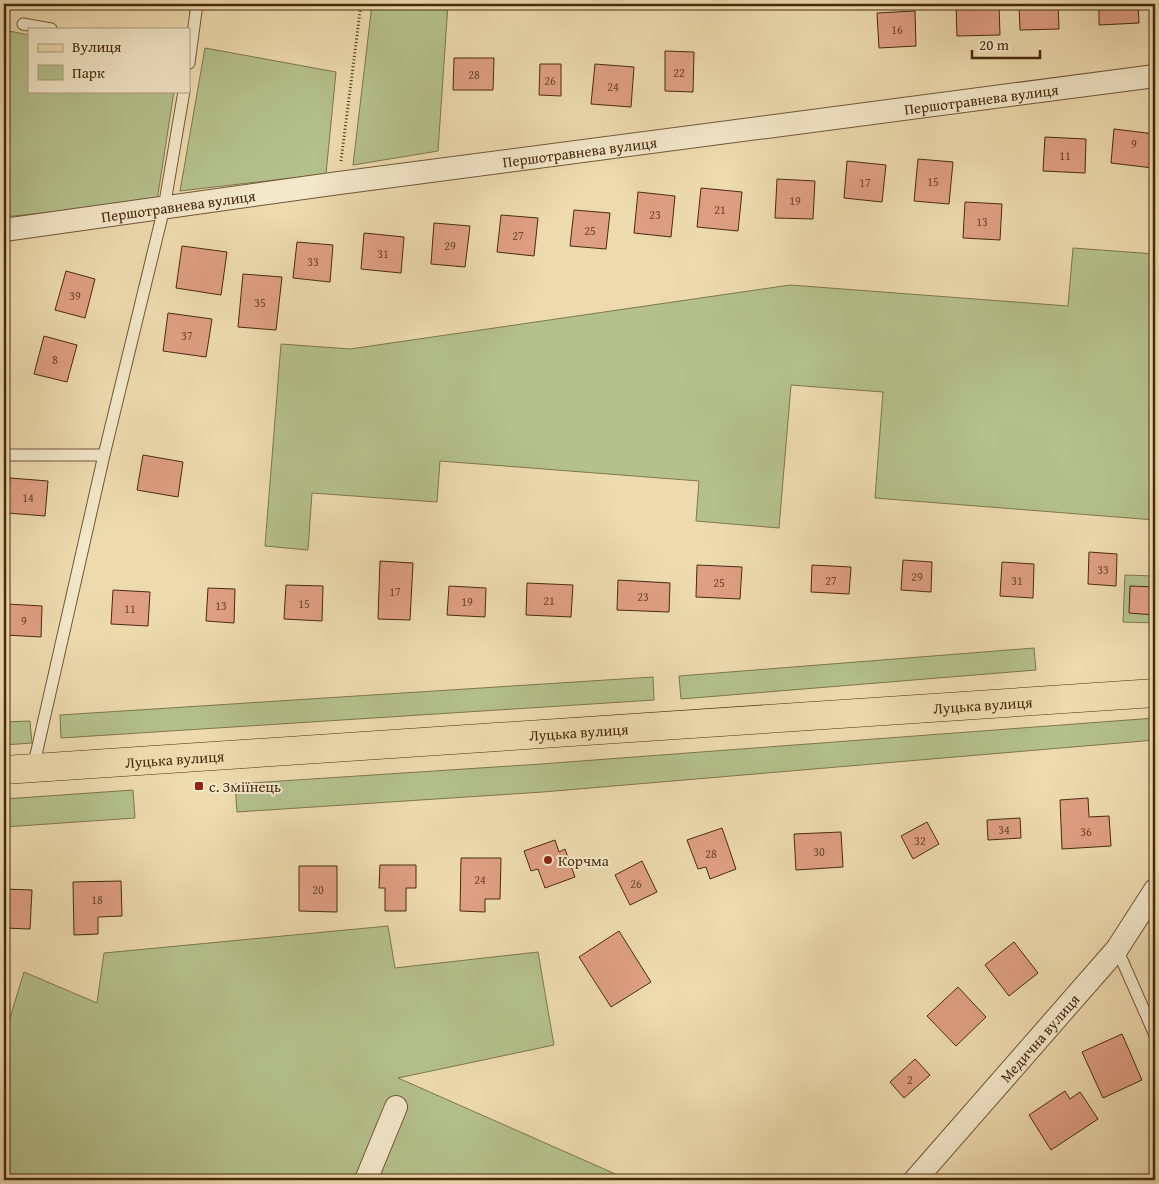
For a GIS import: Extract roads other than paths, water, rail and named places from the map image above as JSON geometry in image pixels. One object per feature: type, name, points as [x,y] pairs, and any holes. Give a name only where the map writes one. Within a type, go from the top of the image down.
[{"type":"main road","name":"Луцька вулиця","points":[[4,770],[1155,693]]},
{"type":"street","name":"Першотравнева вулиця","points":[[4,230],[1155,76]]},
{"type":"street","name":"Медична вулиця","points":[[915,1180],[1117,949],[1155,890]]},
{"type":"street","points":[[366,1180],[396,1107]]},
{"type":"lane","points":[[190,50],[197,4]]},
{"type":"lane","points":[[23,24],[45,28]]},
{"type":"lane","points":[[33,768],[104,455],[164,208],[184,92]]},
{"type":"lane","points":[[4,455],[104,455]]},
{"type":"lane","points":[[1117,949],[1155,1034]]},
{"type":"place","name":"с. Зміїнець","points":[[199,786]]},
{"type":"place","name":"Корчма","points":[[548,860]]}]
